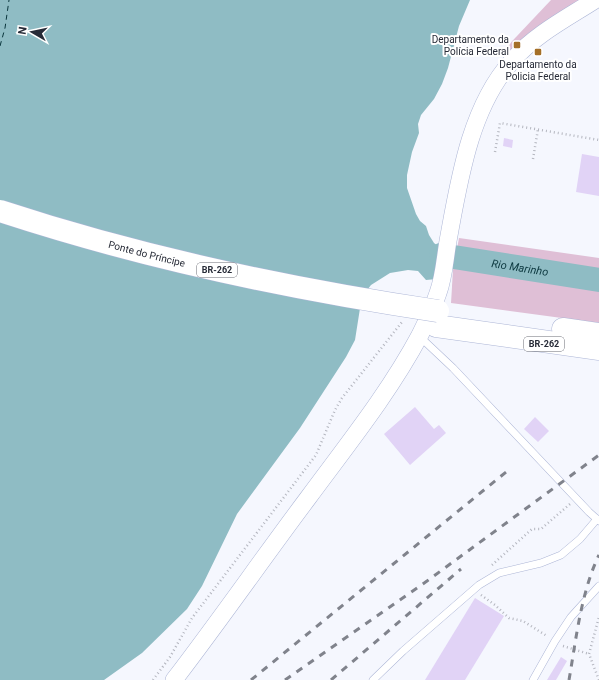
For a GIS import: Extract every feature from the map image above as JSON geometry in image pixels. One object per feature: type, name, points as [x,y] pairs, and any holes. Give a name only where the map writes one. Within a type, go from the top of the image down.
[{"type":"main road","name":"Ponte do Príncipe","points":[[0,211],[122,248],[238,275],[344,296],[433,316]]},
{"type":"main road","name":"Ponte do Príncipe","points":[[0,227],[79,252],[234,290],[342,311],[433,316]]},
{"type":"main road","name":"BR-262","points":[[433,316],[488,334],[599,354]]},
{"type":"main road","points":[[433,316],[599,334]]},
{"type":"main road","points":[[488,334],[599,349]]},
{"type":"street","points":[[174,680],[369,414],[433,316],[452,220],[470,141],[487,98],[498,78],[506,67],[523,50],[595,0]]},
{"type":"lane","points":[[373,680],[403,650],[479,585],[498,573],[541,563],[561,555],[580,539],[598,520],[588,512],[453,368],[433,316]]},
{"type":"lane","points":[[533,680],[571,617],[599,586]]},
{"type":"path","points":[[495,152],[500,123],[599,140]]},
{"type":"path","points":[[533,159],[538,129]]},
{"type":"path","points":[[153,680],[170,657],[192,618],[316,455],[335,410],[342,398],[403,321],[407,318]]},
{"type":"path","points":[[599,617],[589,654],[599,680]]},
{"type":"path","points":[[563,646],[589,654]]},
{"type":"shaded area","points":[[551,0],[579,0],[511,51],[501,53]]},
{"type":"shaded area","points":[[459,238],[599,258],[599,323],[451,303],[453,270]]},
{"type":"water","points":[[0,0],[470,0],[459,26],[448,68],[442,84],[434,99],[421,115],[418,124],[419,133],[412,152],[407,175],[407,188],[416,214],[420,221],[426,226],[434,243],[442,249],[437,279],[426,280],[418,271],[408,270],[390,273],[371,285],[364,294],[361,302],[355,340],[346,357],[300,428],[237,514],[202,586],[187,609],[142,653],[104,680],[0,680]]},
{"type":"building","points":[[504,138],[513,140],[512,148],[503,146]]},
{"type":"building","points":[[582,154],[599,157],[599,196],[576,192]]},
{"type":"building","points":[[415,407],[434,429],[439,425],[446,433],[410,465],[384,434]]},
{"type":"building","points":[[535,417],[549,431],[538,442],[524,429]]},
{"type":"building","points":[[475,598],[504,616],[465,680],[425,680]]},
{"type":"building","points":[[561,657],[567,661],[556,680],[547,680]]},
{"type":"waterway","name":"Rio Marinho","points":[[441,255],[599,280]]},
{"type":"ferry route","points":[[0,46],[5,28],[9,0]]},
{"type":"railway","points":[[285,680],[427,581],[599,455]]},
{"type":"railway","points":[[251,680],[511,468]]},
{"type":"railway","points":[[569,680],[583,600],[599,555]]},
{"type":"railway","points":[[331,680],[461,569]]},
{"type":"place","name":"Departamento da Polícia Federal","points":[[517,45]]},
{"type":"place","name":"Departamento da Policia Federal","points":[[538,52]]}]
